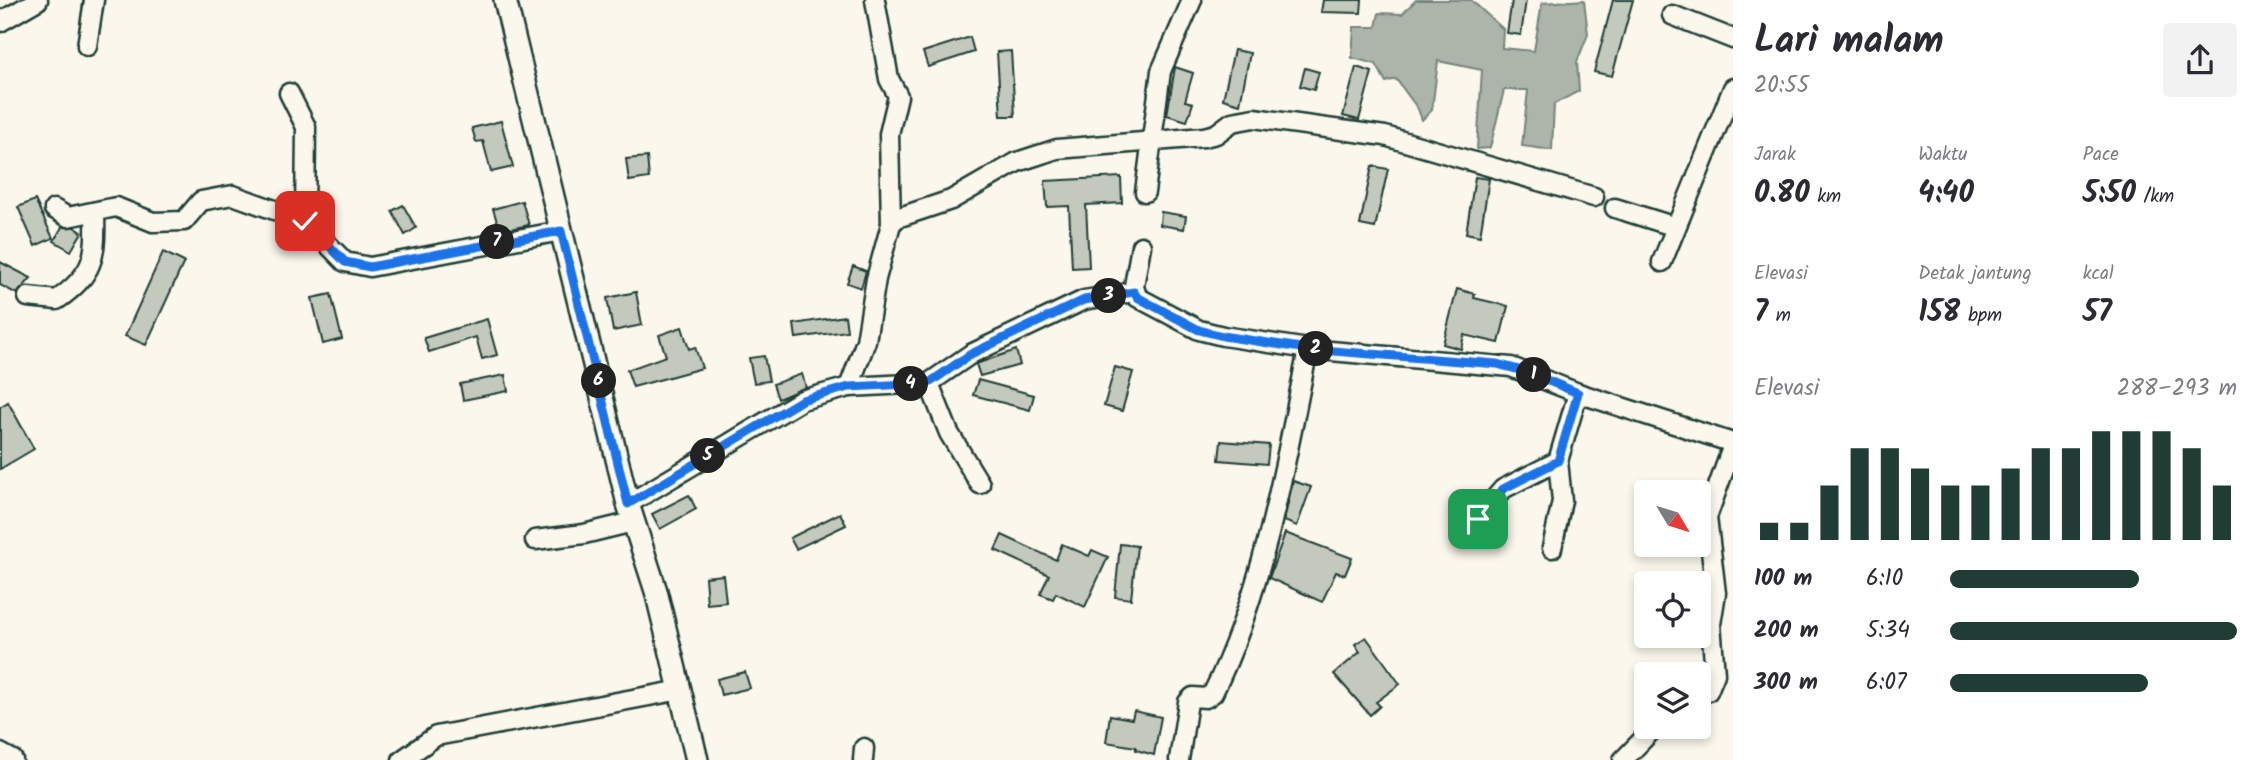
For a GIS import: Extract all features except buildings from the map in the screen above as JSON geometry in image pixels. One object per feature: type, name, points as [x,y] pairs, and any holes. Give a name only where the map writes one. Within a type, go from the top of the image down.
[{"type":"street","points":[[0,22],[38,0]]},
{"type":"street","points":[[88,46],[94,0]]},
{"type":"street","points":[[505,0],[631,513],[656,591],[697,760]]},
{"type":"street","points":[[849,387],[866,341],[878,268],[891,225],[889,134],[898,96],[889,79],[875,0]]},
{"type":"street","points":[[1145,192],[1161,71],[1192,0]]},
{"type":"street","points":[[1672,15],[1733,39]]},
{"type":"street","points":[[1662,262],[1733,88]]},
{"type":"street","points":[[289,93],[306,127],[305,221]]},
{"type":"street","points":[[891,225],[897,218],[951,200],[1017,162],[1058,149],[1204,136],[1241,119],[1385,136],[1594,197]]},
{"type":"street","points":[[54,209],[68,217],[116,207],[153,222],[184,222],[201,201],[233,195],[305,221],[345,262],[370,267],[561,231]]},
{"type":"street","points":[[1615,208],[1676,227]]},
{"type":"street","points":[[28,297],[57,300],[80,284],[96,252],[94,212]]},
{"type":"street","points":[[1141,246],[1134,292],[1137,297],[1199,330],[1308,349],[1497,364],[1733,444],[1707,517],[1716,600],[1711,624],[1714,674],[1711,687]]},
{"type":"street","points":[[535,540],[584,534],[631,513],[802,400],[849,387],[929,383],[971,354],[1084,300],[1134,292]]},
{"type":"street","points":[[1179,760],[1188,702],[1193,697],[1206,698],[1213,692],[1251,593],[1283,475],[1308,349]]},
{"type":"street","points":[[929,383],[949,433],[980,484]]},
{"type":"street","points":[[1552,548],[1562,501],[1558,461],[1578,393]]},
{"type":"street","points":[[1478,519],[1503,489],[1558,461]]},
{"type":"street","points":[[402,760],[436,736],[681,691]]},
{"type":"street","points":[[1623,760],[1643,739]]},
{"type":"street","points":[[0,753],[13,760]]},
{"type":"shaded area","points":[[1416,0],[1471,0],[1503,29],[1502,48],[1534,51],[1542,3],[1584,0],[1588,34],[1577,62],[1579,91],[1554,104],[1552,150],[1522,146],[1528,90],[1504,90],[1490,148],[1477,149],[1482,70],[1438,61],[1432,110],[1422,120],[1418,109],[1396,79],[1386,82],[1376,64],[1352,58],[1354,27],[1376,27],[1379,13],[1402,14]]},
{"type":"route","points":[[305,221],[345,262],[370,267],[561,231],[628,504],[802,400],[849,387],[929,383],[971,354],[1084,300],[1134,292],[1137,297],[1199,330],[1223,336],[1308,349],[1497,364],[1527,372],[1578,393],[1558,461],[1503,489],[1478,519]]}]
